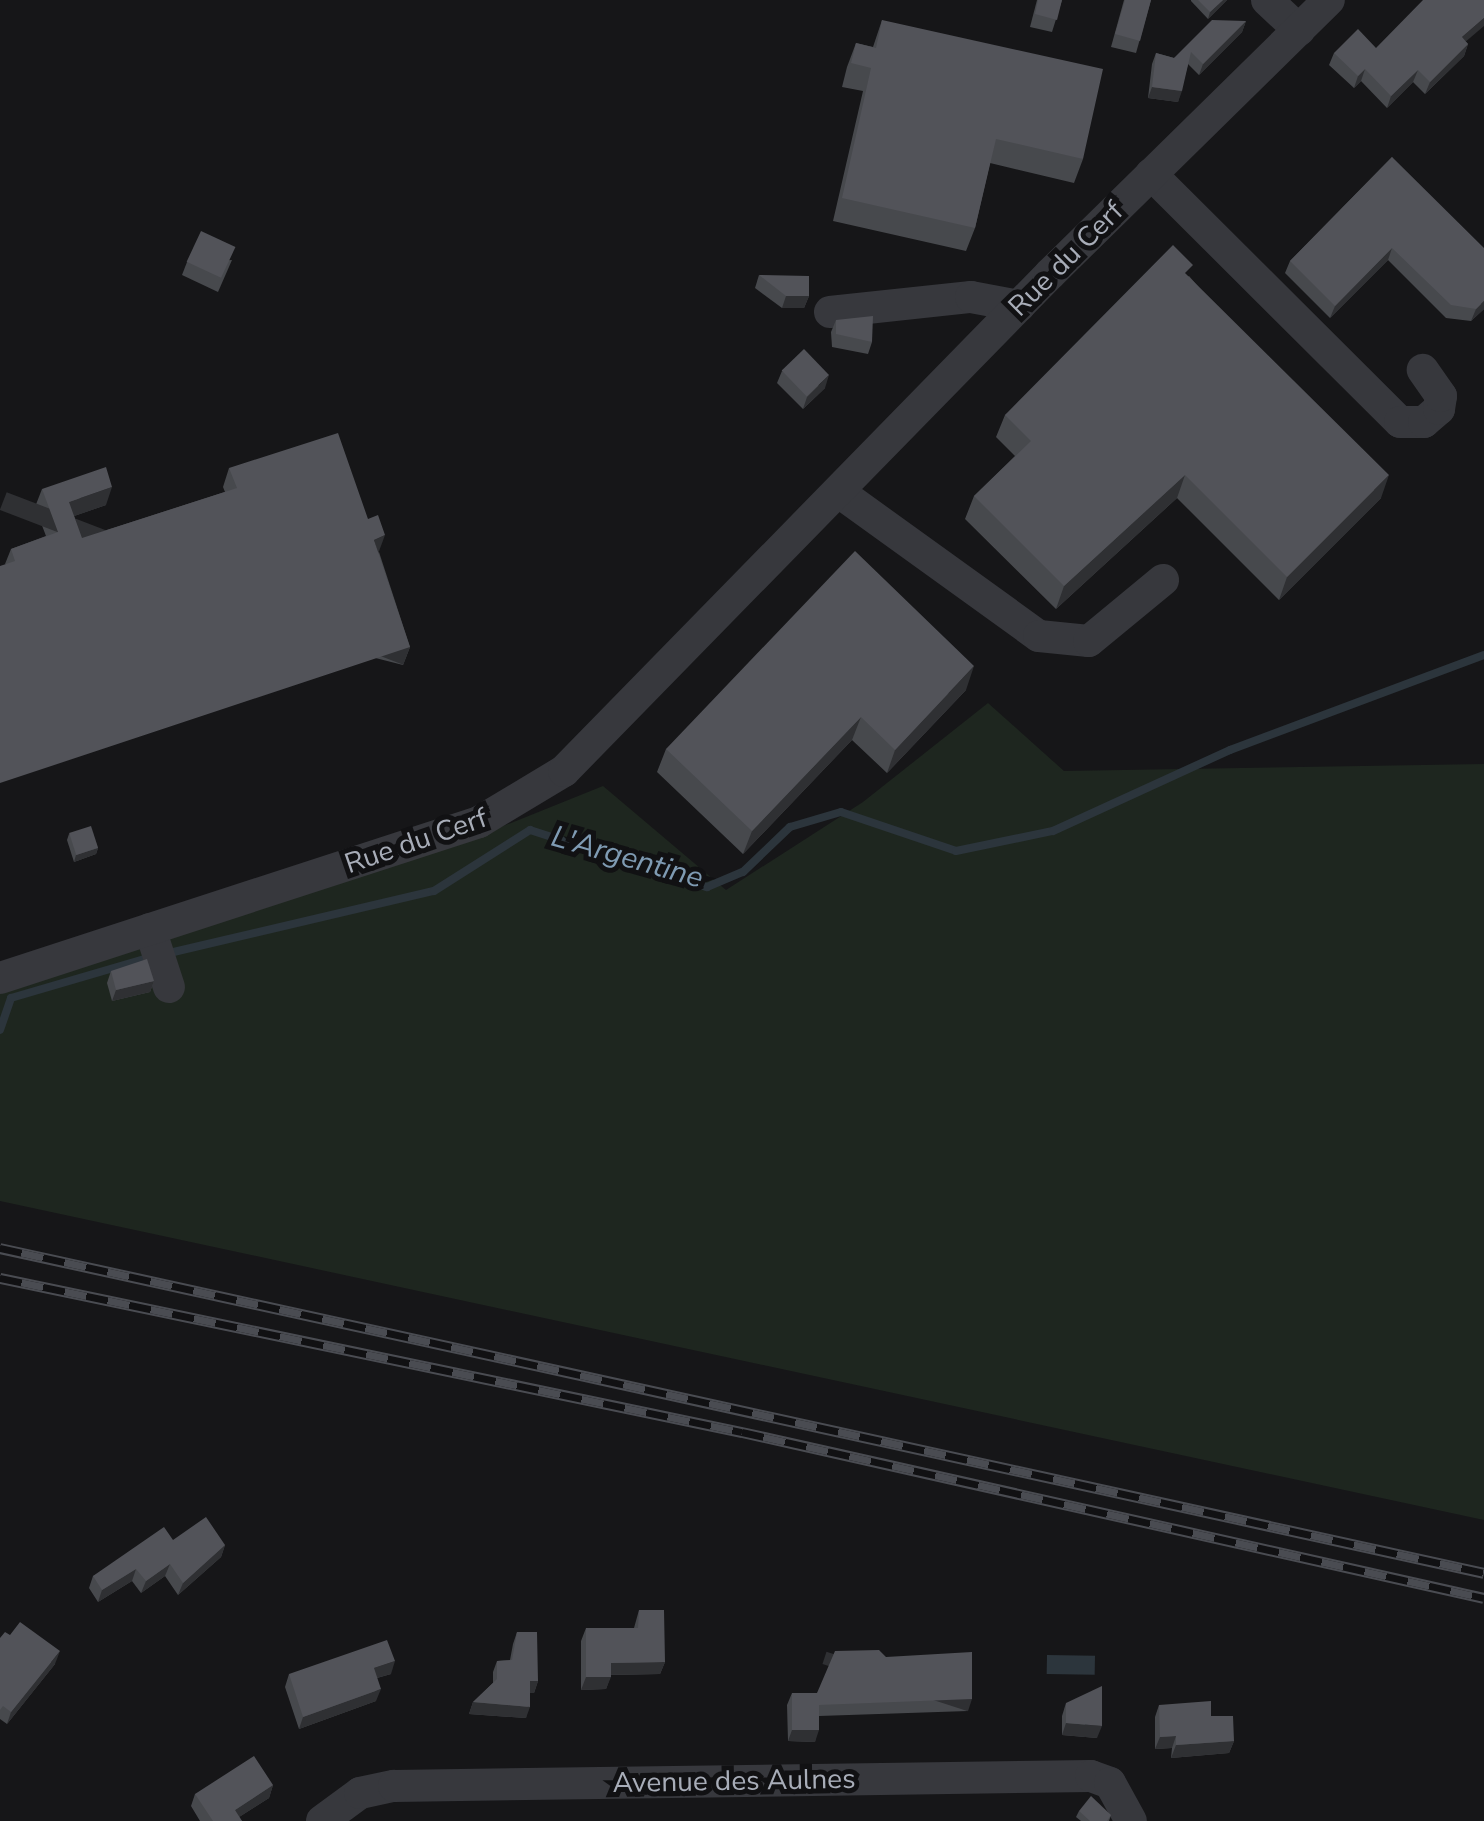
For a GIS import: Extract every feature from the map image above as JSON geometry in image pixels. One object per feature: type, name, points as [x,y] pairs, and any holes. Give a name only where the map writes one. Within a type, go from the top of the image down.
[{"type":"street","points":[[1267,0],[1299,30]]},
{"type":"street","name":"Rue du Cerf","points":[[0,978],[159,956],[518,803],[598,742],[1018,306],[1329,0]]},
{"type":"street","points":[[1152,174],[1400,422],[1424,422],[1439,409],[1441,396],[1423,370]]},
{"type":"street","points":[[830,312],[971,296],[1018,306]]},
{"type":"street","points":[[839,492],[1039,636],[1089,641],[1163,580]]},
{"type":"street","name":"Avenue des Aulnes","points":[[322,1821],[360,1793],[394,1786],[1091,1776],[1110,1783],[1131,1821]]},
{"type":"shaded area","points":[[988,703],[1064,771],[1484,764],[1484,1520],[0,1201],[0,987],[451,847],[603,786],[726,890],[863,802]]},
{"type":"shaded area","points":[[1047,1655],[1095,1656],[1095,1675],[1047,1674]]},
{"type":"building","points":[[1038,0],[1062,0],[1057,20],[1035,14]]},
{"type":"building","points":[[1125,0],[1151,0],[1140,41],[1115,34]]},
{"type":"building","points":[[1198,0],[1223,0],[1210,12]]},
{"type":"building","points":[[1423,0],[1484,0],[1484,18],[1462,37],[1468,44],[1430,82],[1418,70],[1391,96],[1365,69],[1358,76],[1334,53],[1358,29],[1376,48]]},
{"type":"building","points":[[882,20],[1103,69],[1083,159],[996,139],[975,228],[842,198],[871,68],[851,63],[856,43],[876,48]]},
{"type":"building","points":[[1212,20],[1246,21],[1203,64],[1191,52],[1182,91],[1152,87],[1156,53],[1174,58]]},
{"type":"building","points":[[1392,157],[1484,248],[1484,301],[1476,309],[1451,305],[1392,248],[1335,306],[1290,261]]},
{"type":"building","points":[[201,231],[235,247],[221,278],[187,262]]},
{"type":"building","points":[[1173,245],[1193,265],[1185,273],[1389,475],[1287,577],[1185,475],[1064,586],[974,496],[1031,441],[1005,415]]},
{"type":"building","points":[[759,275],[809,276],[809,296],[786,296]]},
{"type":"building","points":[[873,316],[872,342],[836,334],[836,320]]},
{"type":"building","points":[[804,349],[829,375],[807,396],[782,371]]},
{"type":"building","points":[[338,433],[368,519],[378,515],[385,535],[374,540],[410,647],[0,783],[0,566],[15,561],[11,549],[58,532],[42,489],[106,467],[112,487],[69,502],[82,538],[237,488],[229,468]]},
{"type":"building","points":[[855,551],[974,666],[895,750],[861,717],[752,831],[666,749]]},
{"type":"building","points":[[91,826],[98,848],[76,855],[69,833]]},
{"type":"building","points":[[147,959],[154,981],[116,990],[111,971]]},
{"type":"building","points":[[206,1517],[225,1545],[183,1583],[170,1564],[146,1581],[136,1569],[102,1590],[93,1576],[164,1527],[173,1540]]},
{"type":"building","points":[[639,1610],[664,1610],[665,1662],[611,1663],[611,1677],[586,1677],[586,1628],[638,1628]]},
{"type":"building","points":[[20,1622],[60,1651],[11,1712],[3,1706],[0,1710],[0,1638],[5,1632],[10,1635]]},
{"type":"building","points":[[517,1632],[537,1632],[538,1681],[530,1681],[530,1707],[473,1702],[497,1679],[497,1661],[512,1660]]},
{"type":"building","points":[[387,1640],[395,1661],[374,1668],[381,1689],[303,1717],[289,1674]]},
{"type":"building","points":[[879,1650],[886,1657],[972,1652],[972,1699],[819,1705],[819,1730],[792,1730],[792,1693],[817,1693],[835,1651]]},
{"type":"building","points":[[1102,1686],[1102,1726],[1066,1723],[1066,1703]]},
{"type":"building","points":[[1211,1701],[1211,1716],[1233,1716],[1234,1741],[1176,1745],[1176,1736],[1160,1737],[1159,1705]]},
{"type":"building","points":[[254,1756],[273,1785],[235,1810],[242,1821],[213,1821],[195,1794]]},
{"type":"building","points":[[1091,1796],[1111,1815],[1107,1821],[1090,1821],[1079,1811]]},
{"type":"waterway","name":"L'Argentine","points":[[165,954],[434,891],[530,830],[707,887],[743,872],[790,827],[841,812],[956,851],[1053,831],[1230,750],[1484,655]]},
{"type":"waterway","name":"L'Argentine","points":[[0,1030],[11,998],[151,957]]},
{"type":"railway","points":[[0,1248],[1484,1573]]},
{"type":"railway","points":[[0,1278],[742,1432],[1484,1598]]}]
